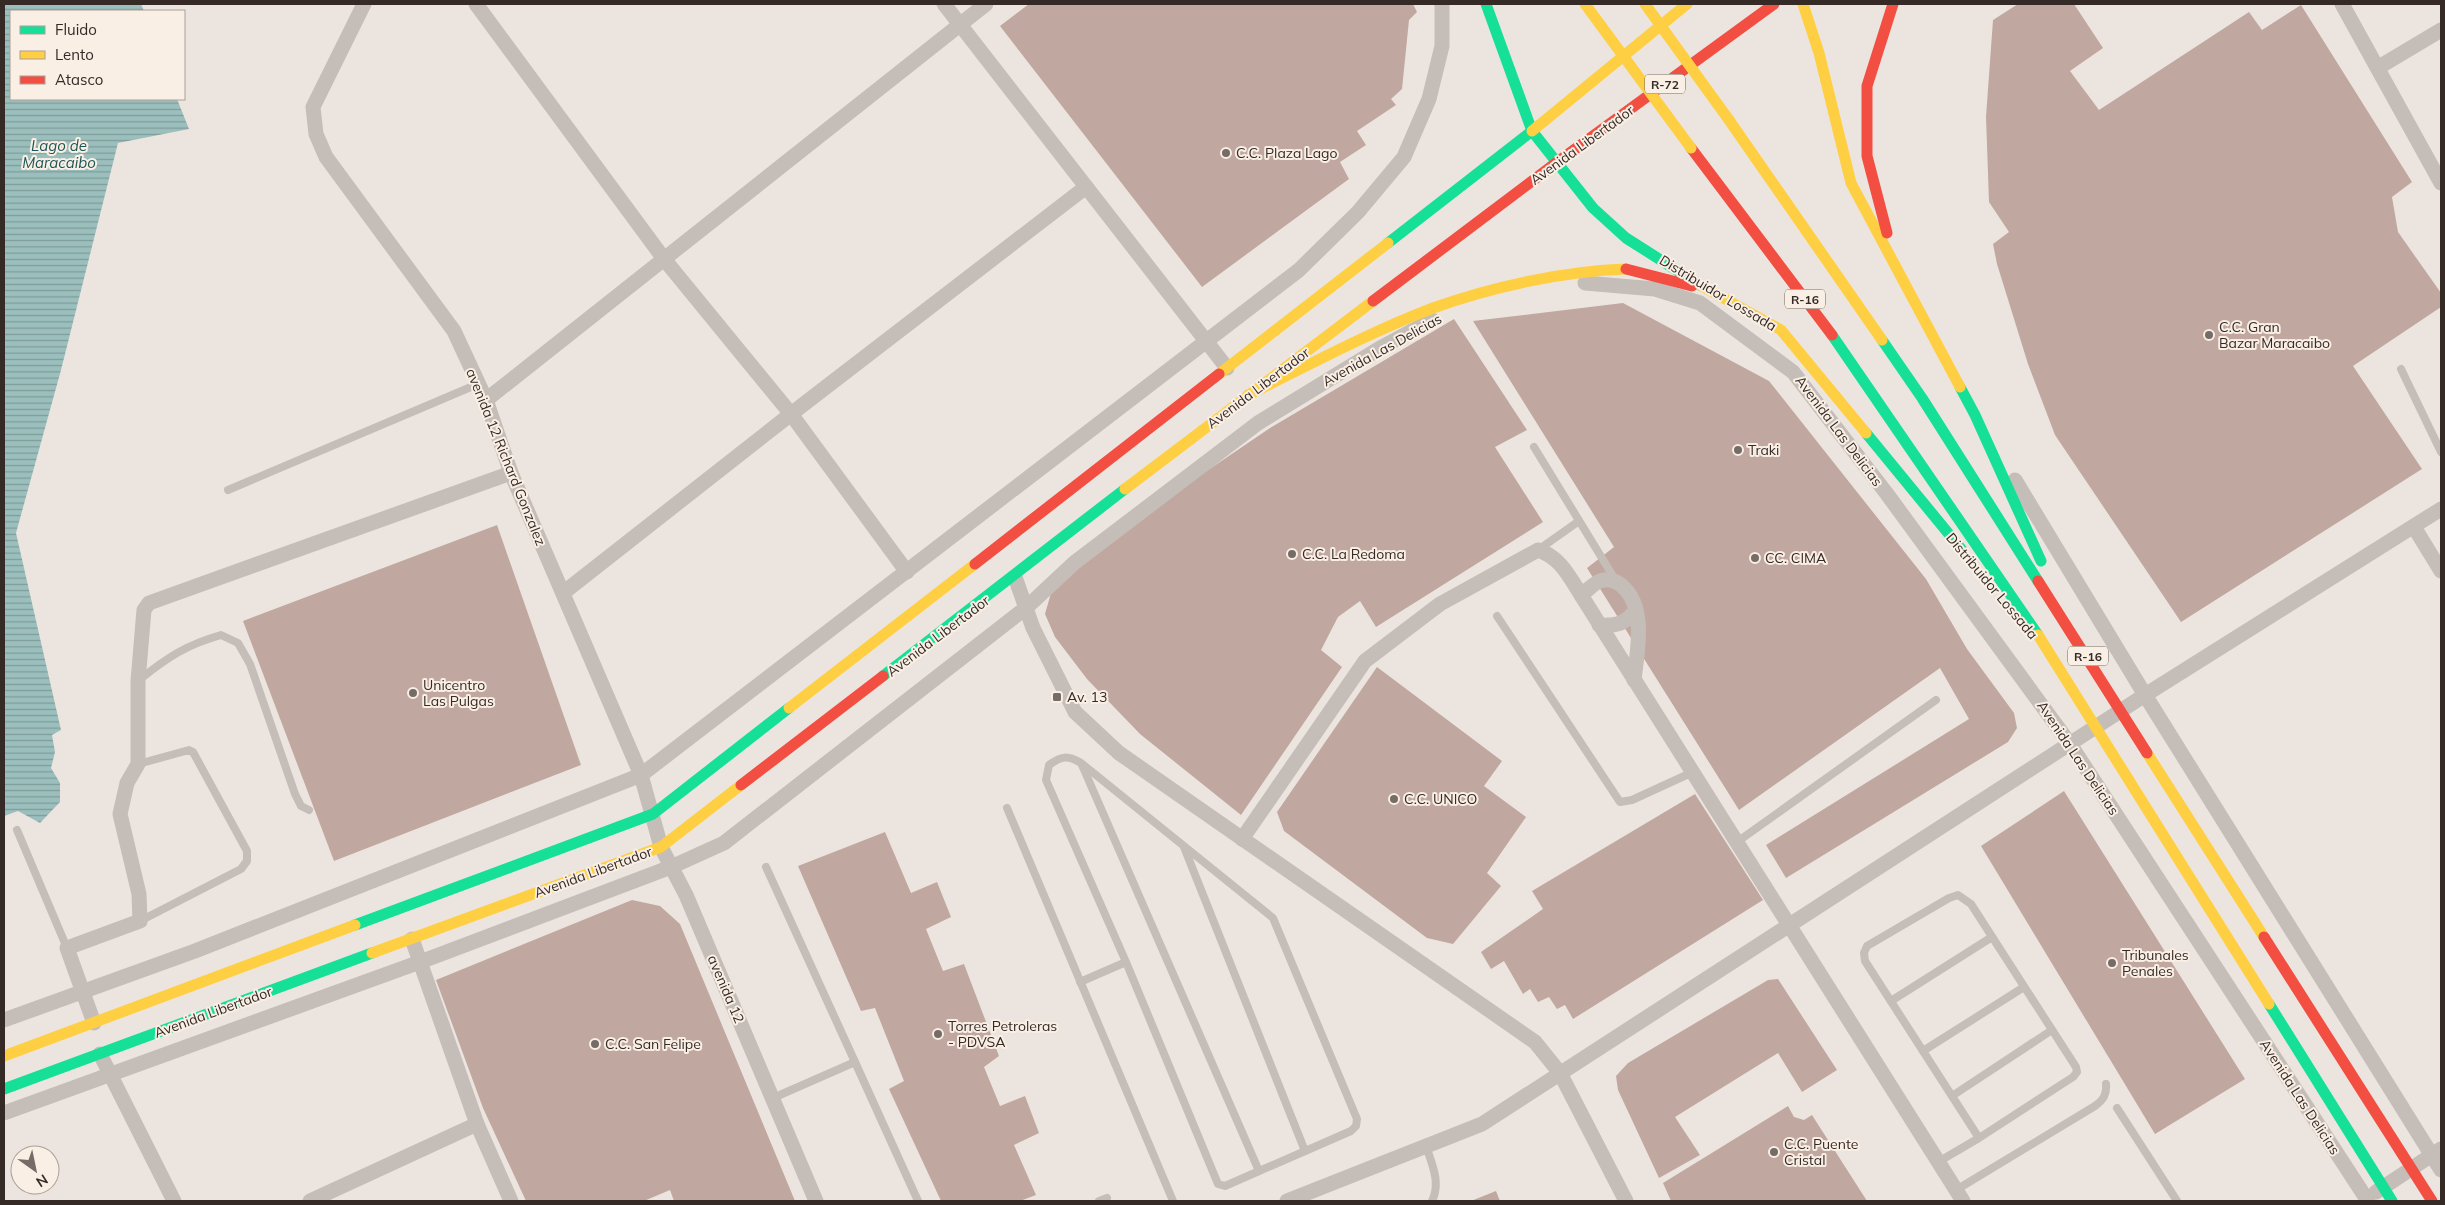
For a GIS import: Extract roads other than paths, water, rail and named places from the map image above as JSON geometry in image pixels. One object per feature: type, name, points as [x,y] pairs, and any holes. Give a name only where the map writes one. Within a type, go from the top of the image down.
[{"type":"main road","name":"Distribuidor Lossada","points":[[1486,4],[1532,131],[1593,208],[1626,238],[1708,290],[1781,330],[2056,663]]},
{"type":"main road","name":"Avenida Las Delicias","points":[[1585,4],[1828,329],[2056,663],[2392,1201]]},
{"type":"main road","name":"R-16","points":[[1645,4],[1922,398],[2122,710],[2432,1201]]},
{"type":"main road","points":[[4,1056],[653,814],[1532,131],[1687,4]]},
{"type":"main road","name":"Avenida Libertador","points":[[4,1090],[661,847],[1248,395],[1556,163],[1774,4]]},
{"type":"main road","points":[[1803,4],[1819,53],[1851,184],[1975,415],[2075,636]]},
{"type":"main road","points":[[1893,4],[1867,86],[1867,156],[1899,276]]},
{"type":"main road","points":[[1248,395],[1347,346],[1434,308],[1527,281],[1625,269],[1708,290]]},
{"type":"street","name":"avenida 12 Richard Gonzalez","points":[[364,4],[312,107],[316,134],[326,157],[454,331],[486,400],[511,473],[641,775]]},
{"type":"street","points":[[476,4],[664,259],[790,414],[907,572]]},
{"type":"street","points":[[944,4],[1227,368]]},
{"type":"street","points":[[486,400],[986,4]]},
{"type":"street","points":[[4,1020],[195,951],[641,775],[1299,270],[1358,212],[1404,156],[1429,99],[1442,46],[1442,4]]},
{"type":"street","points":[[2342,4],[2379,67],[2441,183]]},
{"type":"street","points":[[2379,67],[2441,30]]},
{"type":"street","points":[[563,593],[790,414],[1086,187]]},
{"type":"street","name":"Avenida Las Delicias","points":[[4,1114],[420,962],[671,867],[724,843],[1027,607],[1074,563],[1258,423],[1382,347],[1438,317],[1513,294],[1591,282],[1655,289],[1700,303],[1793,372],[1887,494],[2070,744],[2366,1200]]},
{"type":"street","name":"R-16","points":[[1975,415],[2145,695],[2436,1152],[2441,1170]]},
{"type":"street","points":[[94,1023],[67,948],[140,921],[139,894],[120,814],[126,783],[138,764],[138,681],[144,610],[150,603],[511,473]]},
{"type":"street","points":[[1287,1201],[1482,1124],[2145,695],[2441,510]]},
{"type":"street","points":[[2414,527],[2441,571]]},
{"type":"street","points":[[1242,839],[1365,661],[1440,604],[1538,550],[1551,554],[1557,559],[1581,595],[1959,1196]]},
{"type":"street","points":[[1015,576],[1033,628],[1075,712],[1119,753],[1535,1042],[1560,1073],[1626,1201]]},
{"type":"street","points":[[1581,595],[1601,580],[1616,581],[1629,592],[1636,610],[1639,635],[1634,680]]},
{"type":"street","points":[[1599,625],[1612,625],[1628,620],[1636,610]]},
{"type":"street","name":"avenida 12","points":[[641,775],[661,847],[686,895],[816,1201]]},
{"type":"street","points":[[412,939],[477,1124],[511,1201]]},
{"type":"street","points":[[100,1054],[174,1201]]},
{"type":"street","points":[[310,1201],[477,1124]]},
{"type":"street","points":[[2366,1200],[2436,1152]]},
{"type":"lane","points":[[2401,370],[2441,452]]},
{"type":"lane","points":[[228,490],[478,384]]},
{"type":"lane","points":[[1534,447],[1616,581]]},
{"type":"lane","points":[[1538,550],[1579,521]]},
{"type":"lane","points":[[1497,616],[1620,802],[1632,800],[1693,772]]},
{"type":"lane","points":[[138,681],[166,658],[192,643],[221,635],[238,643],[250,664],[295,794],[301,806],[309,810]]},
{"type":"lane","points":[[1737,842],[1936,700]]},
{"type":"lane","points":[[138,764],[189,750],[193,752],[247,851],[247,861],[241,869],[140,921]]},
{"type":"lane","points":[[1059,757],[1071,757],[1184,846],[1273,918],[1357,1119],[1356,1126],[1351,1131],[1225,1186],[1218,1184],[1126,962],[1046,780],[1049,765],[1059,757]]},
{"type":"lane","points":[[1081,764],[1259,1171]]},
{"type":"lane","points":[[1008,808],[1174,1201]]},
{"type":"lane","points":[[17,830],[67,948]]},
{"type":"lane","points":[[1184,846],[1305,1151]]},
{"type":"lane","points":[[766,867],[918,1201]]},
{"type":"lane","points":[[1938,1162],[1979,1138],[2074,1077],[2077,1072],[2076,1067],[1971,904],[1958,895],[1949,898],[1867,946],[1864,953],[1866,961],[1979,1138]]},
{"type":"lane","points":[[1891,1001],[1992,937]]},
{"type":"lane","points":[[1080,982],[1126,962]]},
{"type":"lane","points":[[1923,1051],[2024,987]]},
{"type":"lane","points":[[1952,1096],[2052,1030]]},
{"type":"lane","points":[[773,1098],[856,1062]]},
{"type":"lane","points":[[1959,1196],[2095,1106],[2107,1092],[2106,1084]]},
{"type":"lane","points":[[2117,1108],[2176,1201]]},
{"type":"lane","points":[[1426,1146],[1436,1174],[1436,1193],[1432,1201]]},
{"type":"water","name":"Lago de Maracaibo","points":[[4,4],[141,4],[144,10],[10,10],[10,100],[177,100],[189,129],[118,143],[61,370],[16,533],[61,730],[52,735],[55,752],[51,768],[60,783],[60,802],[40,823],[18,811],[4,816]]},
{"type":"place","name":"C.C. Plaza Lago","points":[[1226,153]]},
{"type":"place","name":"C.C. Gran Bazar Maracaibo","points":[[2209,335]]},
{"type":"place","name":"Traki","points":[[1738,450]]},
{"type":"place","name":"C.C. La Redoma","points":[[1292,554]]},
{"type":"place","name":"CC. CIMA","points":[[1755,558]]},
{"type":"place","name":"Unicentro Las Pulgas","points":[[413,693]]},
{"type":"place","name":"Av. 13","points":[[1057,697]]},
{"type":"place","name":"C.C. UNICO","points":[[1394,799]]},
{"type":"place","name":"Tribunales Penales","points":[[2112,963]]},
{"type":"place","name":"Torres Petroleras - PDVSA","points":[[938,1034]]},
{"type":"place","name":"C.C. San Felipe","points":[[595,1044]]},
{"type":"place","name":"C.C. Puente Cristal","points":[[1774,1152]]}]
